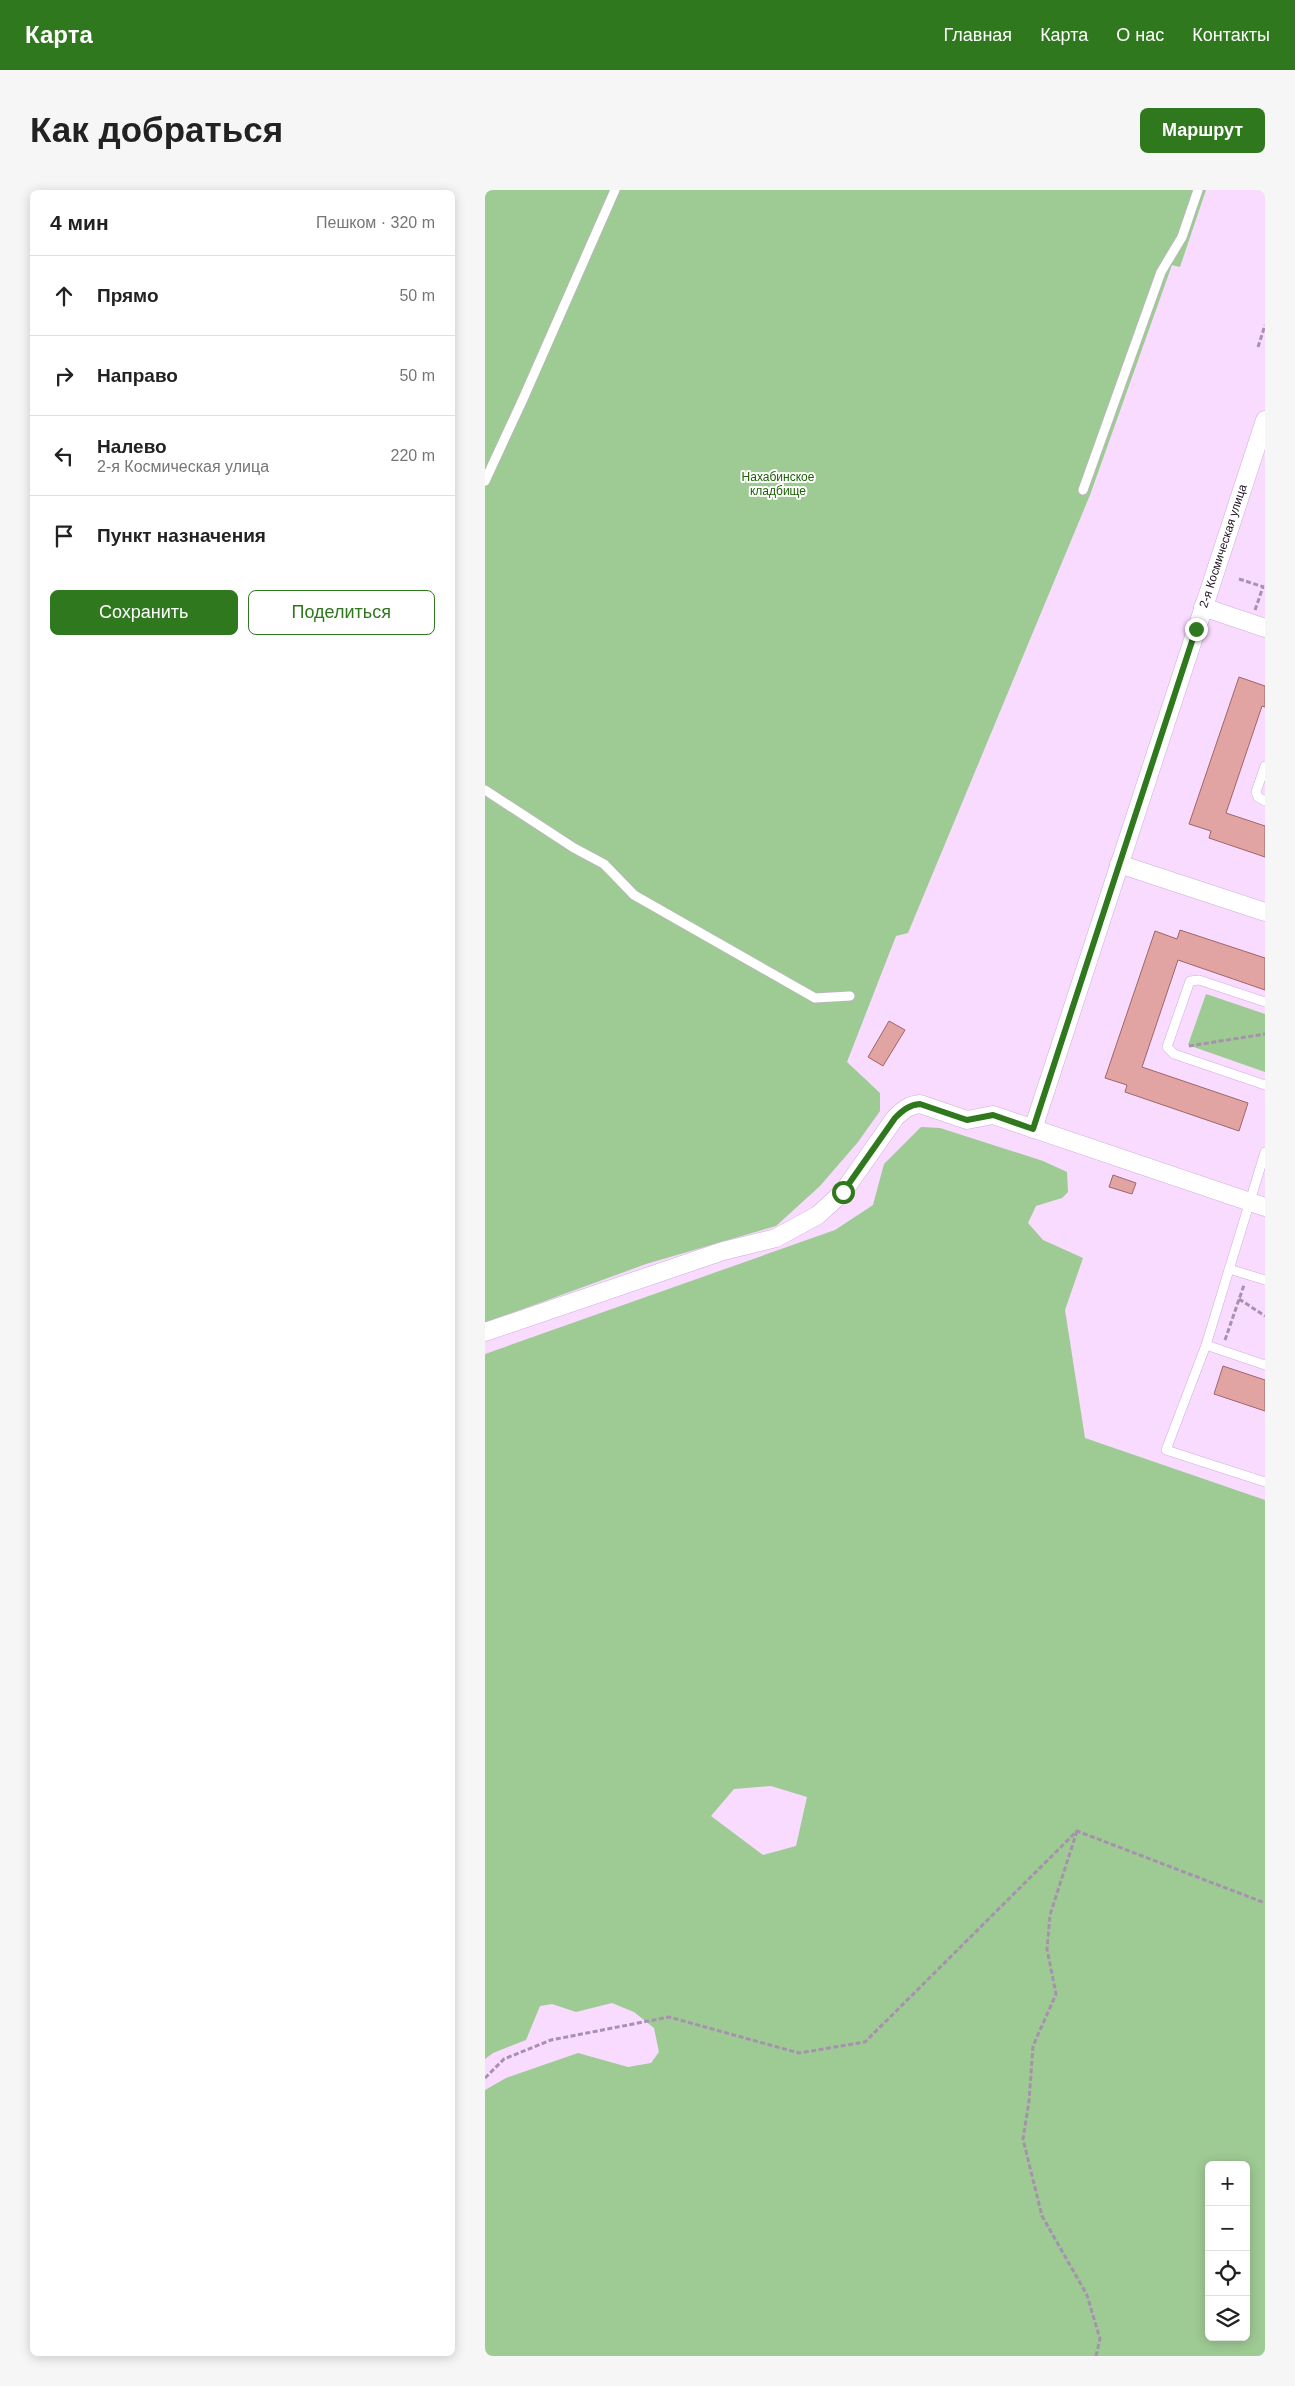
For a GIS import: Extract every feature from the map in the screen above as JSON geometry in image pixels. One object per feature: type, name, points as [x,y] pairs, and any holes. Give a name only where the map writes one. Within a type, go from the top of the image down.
[{"type":"street","name":"2-я Космическая улица","points":[[1033,1129],[1265,420]]},
{"type":"street","points":[[1203,607],[1258,626]]},
{"type":"street","points":[[1119,864],[1265,912]]},
{"type":"street","points":[[485,1332],[723,1251],[777,1238],[818,1215],[843,1192],[895,1118],[905,1108],[912,1105],[920,1104],[967,1120],[993,1115],[1257,1205]]},
{"type":"lane","points":[[485,481],[615,190]]},
{"type":"lane","points":[[1083,490],[1161,272],[1182,237],[1198,190]]},
{"type":"lane","points":[[1265,766],[1257,792],[1258,796],[1265,801]]},
{"type":"lane","points":[[485,790],[574,848],[604,864],[634,895],[815,998],[851,996]]},
{"type":"lane","points":[[1265,1002],[1199,980],[1190,981],[1168,1042],[1168,1049],[1174,1054],[1265,1085]]},
{"type":"lane","points":[[1265,1152],[1257,1205],[1229,1269],[1206,1345],[1166,1450],[1265,1482]]},
{"type":"lane","points":[[1229,1269],[1265,1280]]},
{"type":"lane","points":[[1206,1345],[1265,1365]]},
{"type":"path","points":[[1258,346],[1265,325]]},
{"type":"path","points":[[1239,579],[1264,587],[1258,626]]},
{"type":"path","points":[[1168,1049],[1265,1034]]},
{"type":"path","points":[[1222,1350],[1247,1275]]},
{"type":"path","points":[[1239,1299],[1265,1316]]},
{"type":"path","points":[[1077,1831],[1265,1903]]},
{"type":"path","points":[[485,2078],[504,2059],[551,2040],[669,2017],[799,2053],[865,2042],[1077,1831]]},
{"type":"path","points":[[1077,1831],[1050,1915],[1047,1949],[1056,1994],[1033,2046],[1029,2101],[1023,2139],[1041,2216],[1087,2295],[1100,2339],[1096,2356]]},
{"type":"green space","name":"Нахабинское кладбище","points":[[485,190],[1206,190],[1180,267],[1172,265],[1090,495],[908,933],[896,936],[847,1062],[880,1093],[880,1111],[858,1142],[820,1186],[776,1226],[646,1264],[485,1323]]},
{"type":"green space","points":[[1206,994],[1265,1014],[1265,1072],[1188,1045]]},
{"type":"green space","points":[[921,1127],[940,1128],[1043,1161],[1067,1172],[1068,1192],[1062,1198],[1036,1206],[1028,1223],[1043,1240],[1083,1258],[1065,1310],[1085,1438],[1265,1500],[1265,2356],[485,2356],[485,2090],[506,2078],[578,2053],[628,2067],[651,2063],[659,2052],[654,2028],[634,2012],[612,2003],[576,2012],[552,2004],[540,2006],[526,2040],[493,2053],[485,2059],[485,1354],[835,1230],[873,1205],[884,1164]],"holes":[[[771,1786],[807,1797],[796,1846],[763,1855],[711,1816],[734,1789]]]},
{"type":"building","points":[[1239,677],[1265,686],[1265,707],[1262,706],[1226,813],[1265,826],[1265,857],[1209,838],[1211,831],[1189,824]]},
{"type":"building","points":[[1180,930],[1265,958],[1265,990],[1178,960],[1142,1067],[1248,1103],[1239,1131],[1125,1092],[1127,1085],[1105,1078],[1155,931],[1177,939]]},
{"type":"building","points":[[889,1021],[905,1030],[883,1066],[868,1057]]},
{"type":"building","points":[[1113,1175],[1136,1183],[1132,1194],[1109,1187]]},
{"type":"building","points":[[1223,1366],[1265,1380],[1265,1411],[1214,1394]]},
{"type":"route","points":[[843,1192],[895,1118],[905,1108],[912,1105],[920,1104],[967,1120],[977,1120],[993,1115],[1033,1129],[1196,629]]}]
